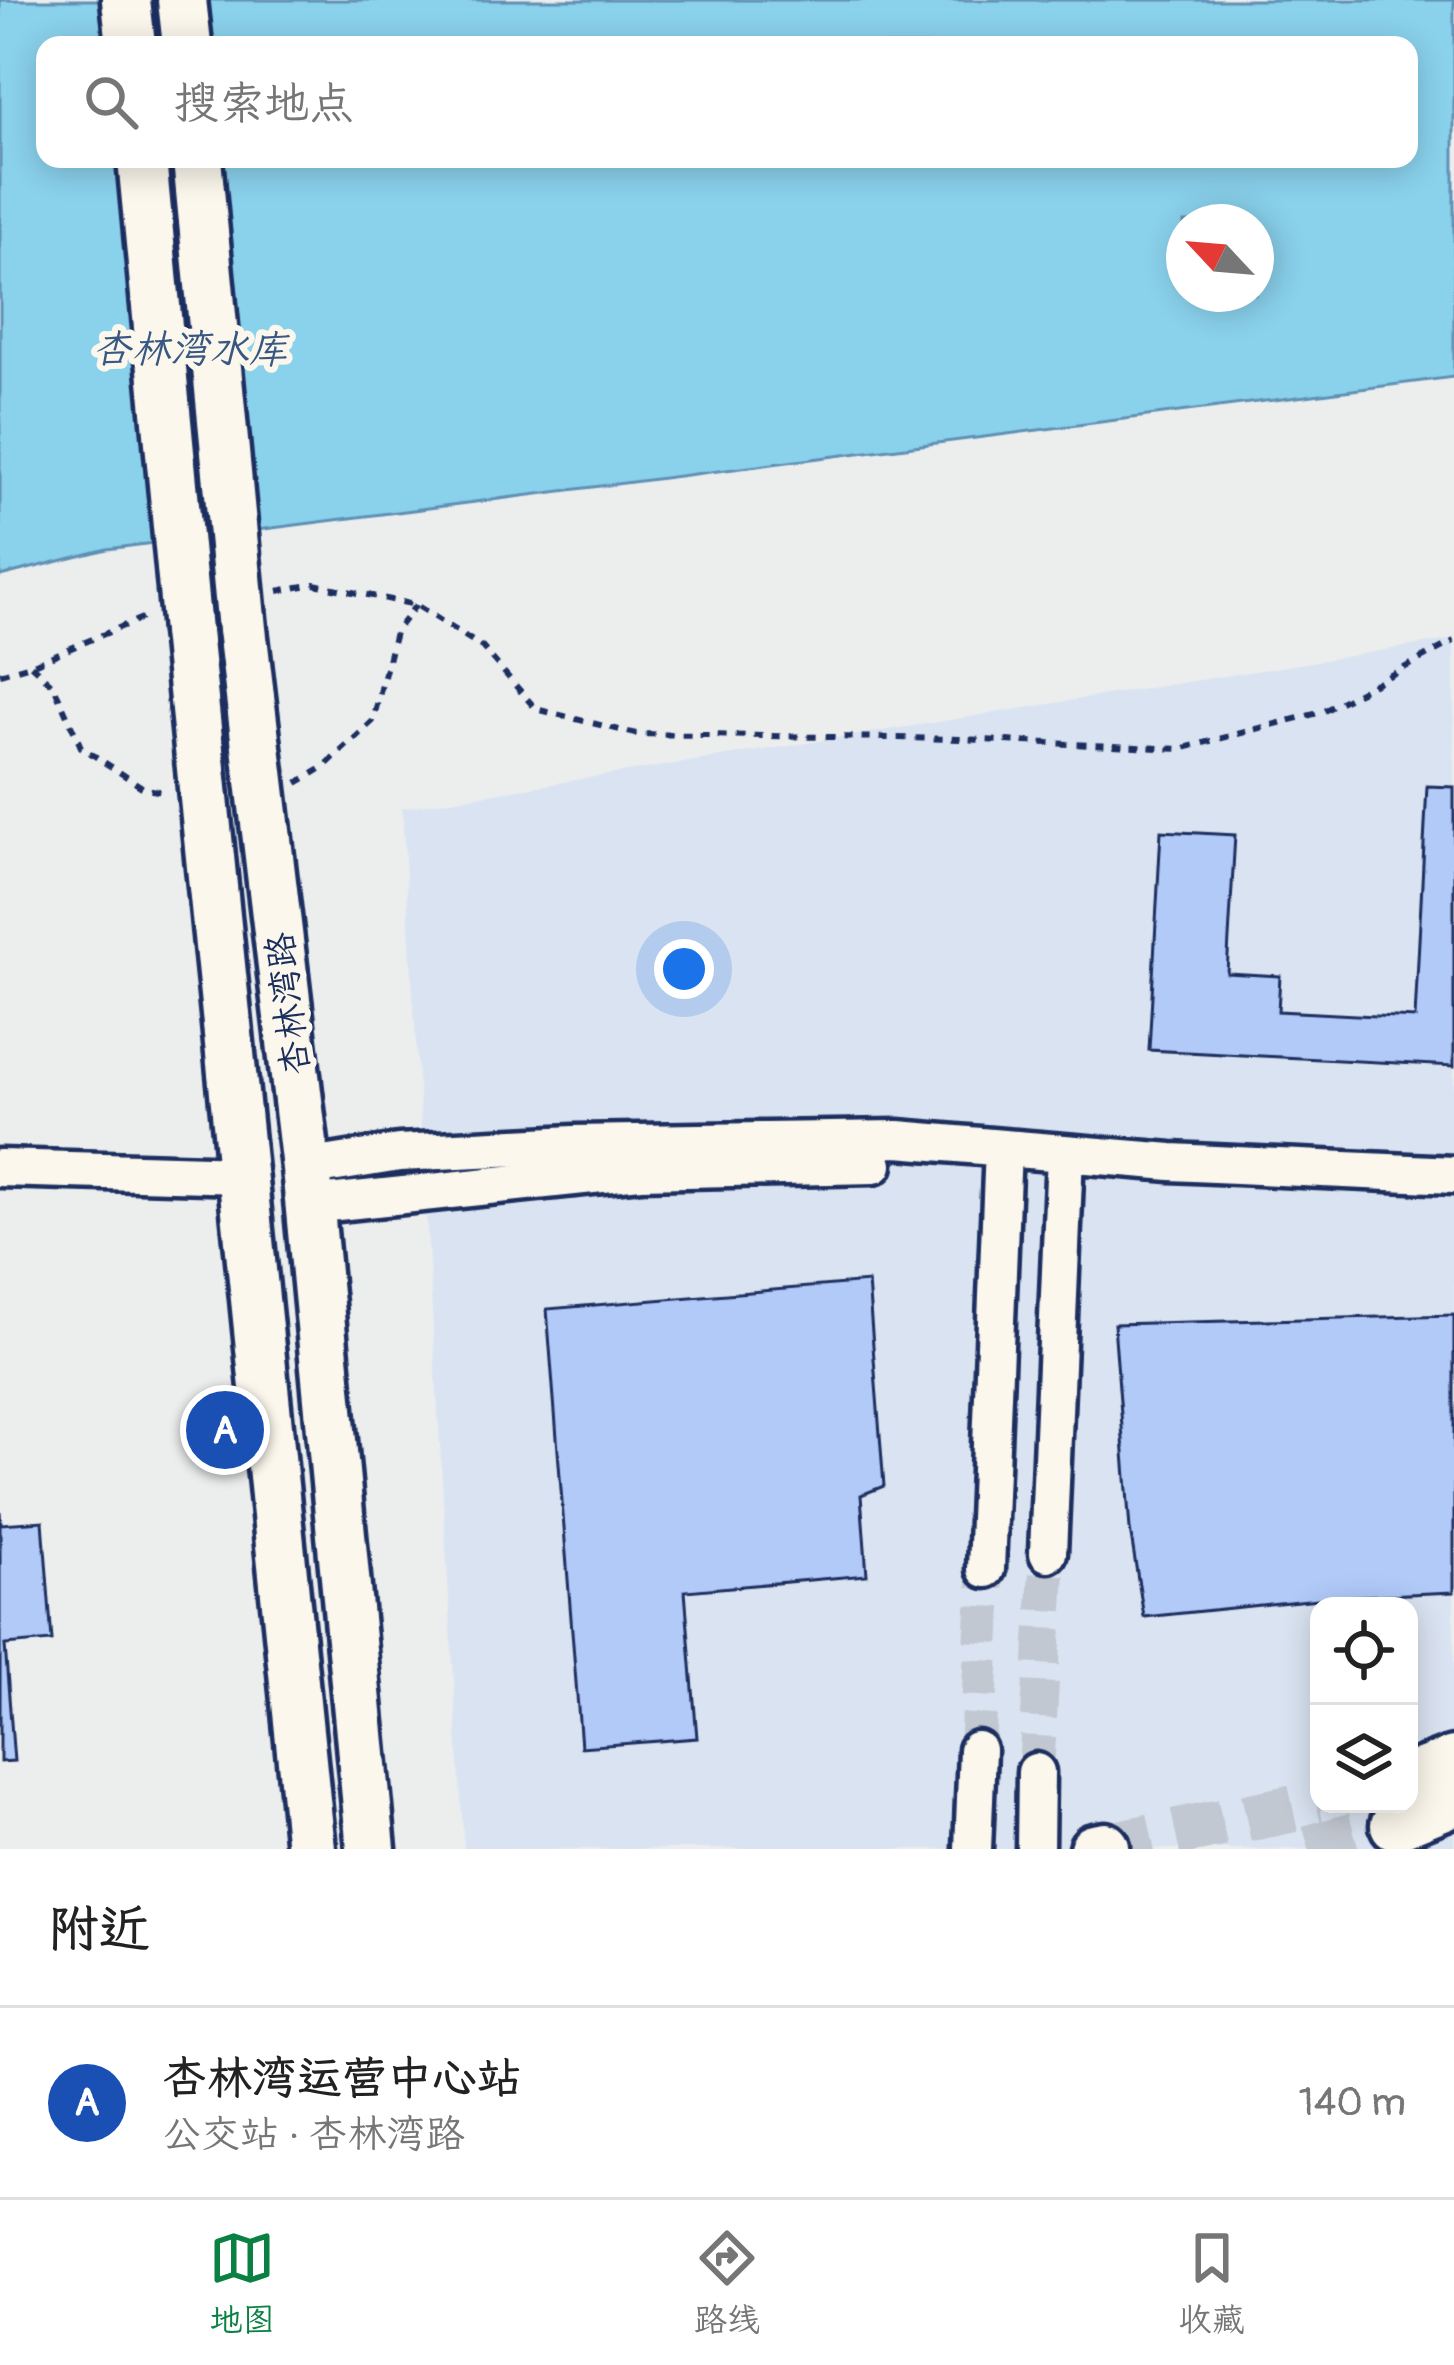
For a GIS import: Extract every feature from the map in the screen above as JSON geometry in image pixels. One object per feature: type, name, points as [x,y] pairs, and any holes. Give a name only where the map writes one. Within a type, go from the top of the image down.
[{"type":"main road","points":[[127,0],[130,36]]},
{"type":"main road","points":[[182,0],[186,36]]},
{"type":"main road","name":"杏林湾路","points":[[143,168],[175,622],[204,799],[311,1849]]},
{"type":"main road","name":"杏林湾路","points":[[198,168],[256,611],[262,802],[308,1187],[371,1849]]},
{"type":"main road","points":[[1418,1775],[1454,1762]]},
{"type":"main road","points":[[1395,1825],[1454,1801]]},
{"type":"street","points":[[308,1187],[640,1170],[1004,1160],[1303,1192],[1454,1197]]},
{"type":"street","points":[[986,1569],[1004,1160]]},
{"type":"street","points":[[1064,1164],[1171,1162],[1454,1175]]},
{"type":"street","points":[[1048,1553],[1064,1164]]},
{"type":"street","points":[[0,1168],[242,1175]]},
{"type":"street","points":[[973,1849],[977,1750]]},
{"type":"street","points":[[1035,1849],[1036,1772]]},
{"type":"path","points":[[256,611],[314,584],[416,605],[482,647],[536,709],[636,734],[960,739],[1180,749],[1322,712],[1454,641]]},
{"type":"path","points":[[262,802],[324,767],[373,721],[395,632],[416,605]]},
{"type":"path","points":[[0,674],[140,617],[175,622]]},
{"type":"path","points":[[31,665],[54,686],[81,747],[145,789],[204,799]]},
{"type":"shaded area","points":[[1454,639],[1454,1849],[464,1849],[402,808]]},
{"type":"water","name":"杏林湾水库","points":[[0,0],[1454,0],[1454,377],[107,549],[0,576]]},
{"type":"building","points":[[1427,786],[1454,787],[1454,1066],[1149,1050],[1161,831],[1235,835],[1227,973],[1280,976],[1278,1011],[1415,1018]]},
{"type":"building","points":[[868,1282],[884,1486],[861,1495],[867,1575],[685,1591],[697,1738],[581,1747],[547,1309]]},
{"type":"building","points":[[1454,1315],[1454,1592],[1310,1597],[1144,1617],[1130,1529],[1114,1324]]},
{"type":"building","points":[[0,1511],[1,1524],[43,1521],[52,1641],[5,1645],[14,1761],[0,1762]]},
{"type":"tunnel","points":[[1036,1772],[1048,1553]]},
{"type":"tunnel","points":[[977,1750],[986,1569]]},
{"type":"tunnel","points":[[1105,1847],[1310,1805]]},
{"type":"tunnel","points":[[1309,1849],[1395,1825]]},
{"type":"place","name":"杏林湾运营中心站","points":[[225,1430]]}]
